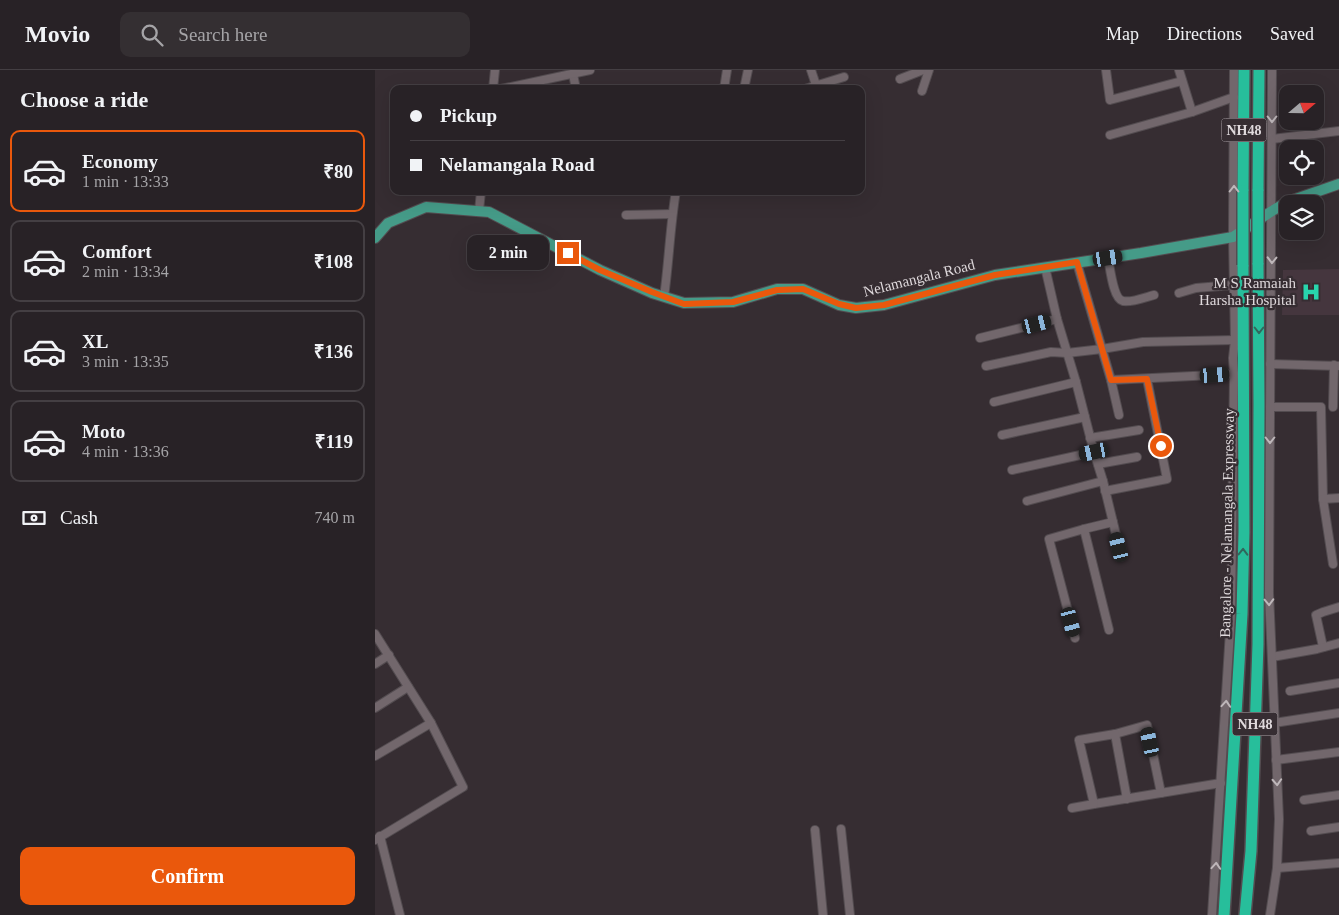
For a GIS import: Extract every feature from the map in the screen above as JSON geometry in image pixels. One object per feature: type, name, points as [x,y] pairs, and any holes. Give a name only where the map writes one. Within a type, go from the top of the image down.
[{"type":"highway","name":"Bangalore - Nelamangala Expressway","points":[[1224,915],[1242,614],[1244,532],[1244,70]]},
{"type":"highway","name":"Bangalore - Nelamangala Expressway","points":[[1245,915],[1251,851],[1258,644],[1259,70]]},
{"type":"main road","points":[[1233,237],[1287,202],[1339,184]]},
{"type":"main road","name":"Nelamangala Road","points":[[375,238],[388,223],[426,207],[489,212],[600,270],[684,304],[733,302],[777,290],[803,289],[839,304],[856,308],[884,305],[995,275],[1233,237]]},
{"type":"street","points":[[493,85],[495,70]]},
{"type":"street","points":[[520,85],[590,70]]},
{"type":"street","points":[[725,85],[727,70]]},
{"type":"street","points":[[745,85],[748,70]]},
{"type":"street","points":[[811,70],[816,85],[844,77]]},
{"type":"street","points":[[900,79],[923,70]]},
{"type":"street","points":[[922,92],[929,70]]},
{"type":"street","points":[[1106,70],[1110,100],[1182,81]]},
{"type":"street","points":[[1179,70],[1192,112]]},
{"type":"street","points":[[1212,915],[1231,615],[1233,358],[1235,340],[1233,285],[1234,70]]},
{"type":"street","points":[[1270,915],[1277,868],[1279,819],[1269,594],[1272,70]]},
{"type":"street","points":[[573,74],[575,85]]},
{"type":"street","points":[[1110,135],[1192,112],[1234,97]]},
{"type":"street","points":[[1272,139],[1339,131]]},
{"type":"street","points":[[479,211],[481,195]]},
{"type":"street","points":[[664,297],[675,195]]},
{"type":"street","points":[[626,215],[672,214]]},
{"type":"street","points":[[1108,258],[1116,295],[1119,300],[1125,302],[1154,295]]},
{"type":"street","points":[[1077,262],[1111,380],[1119,415]]},
{"type":"street","points":[[1045,267],[1057,319],[1103,481],[1119,547]]},
{"type":"street","points":[[1179,293],[1196,288],[1233,285]]},
{"type":"street","points":[[980,338],[1057,319]]},
{"type":"street","points":[[986,366],[1051,352],[1067,353],[1143,342],[1235,340]]},
{"type":"street","points":[[1270,364],[1336,366],[1336,407],[1270,407]]},
{"type":"street","points":[[1111,380],[1234,374]]},
{"type":"street","points":[[1105,491],[1167,480],[1147,379]]},
{"type":"street","points":[[994,402],[1076,382]]},
{"type":"street","points":[[1321,407],[1323,499],[1333,564]]},
{"type":"street","points":[[1002,436],[1085,417]]},
{"type":"street","points":[[1090,438],[1139,430]]},
{"type":"street","points":[[1012,470],[1094,452]]},
{"type":"street","points":[[1098,464],[1137,457]]},
{"type":"street","points":[[1027,501],[1103,481]]},
{"type":"street","points":[[1323,499],[1339,498]]},
{"type":"street","points":[[1075,638],[1049,538],[1113,522]]},
{"type":"street","points":[[1084,529],[1109,630]]},
{"type":"street","points":[[1323,647],[1316,615],[1339,607]]},
{"type":"street","points":[[375,634],[431,723],[463,787],[378,838],[400,915]]},
{"type":"street","points":[[1272,657],[1339,643]]},
{"type":"street","points":[[375,664],[389,655]]},
{"type":"street","points":[[1290,691],[1339,683]]},
{"type":"street","points":[[375,708],[408,687]]},
{"type":"street","points":[[1274,723],[1339,713]]},
{"type":"street","points":[[375,756],[431,723]]},
{"type":"street","points":[[1094,804],[1079,740],[1115,734],[1147,725],[1161,793]]},
{"type":"street","points":[[1115,734],[1127,799]]},
{"type":"street","points":[[1276,760],[1339,752]]},
{"type":"street","points":[[1072,808],[1221,783]]},
{"type":"street","points":[[1304,800],[1339,795]]},
{"type":"street","points":[[1311,831],[1339,827]]},
{"type":"street","points":[[841,829],[850,915]]},
{"type":"street","points":[[815,830],[823,915]]},
{"type":"street","points":[[1277,868],[1339,863]]},
{"type":"shaded area","name":"M S Ramaiah Harsha Hospital","points":[[1339,269],[1339,315],[1282,315],[1283,270]]},
{"type":"place","name":"M S Ramaiah Harsha Hospital","points":[[1311,292]]},
{"type":"route","points":[[568,253],[600,270],[684,304],[733,302],[777,290],[803,289],[839,304],[856,308],[884,305],[995,275],[1077,262],[1111,380],[1147,379],[1161,446]]}]
